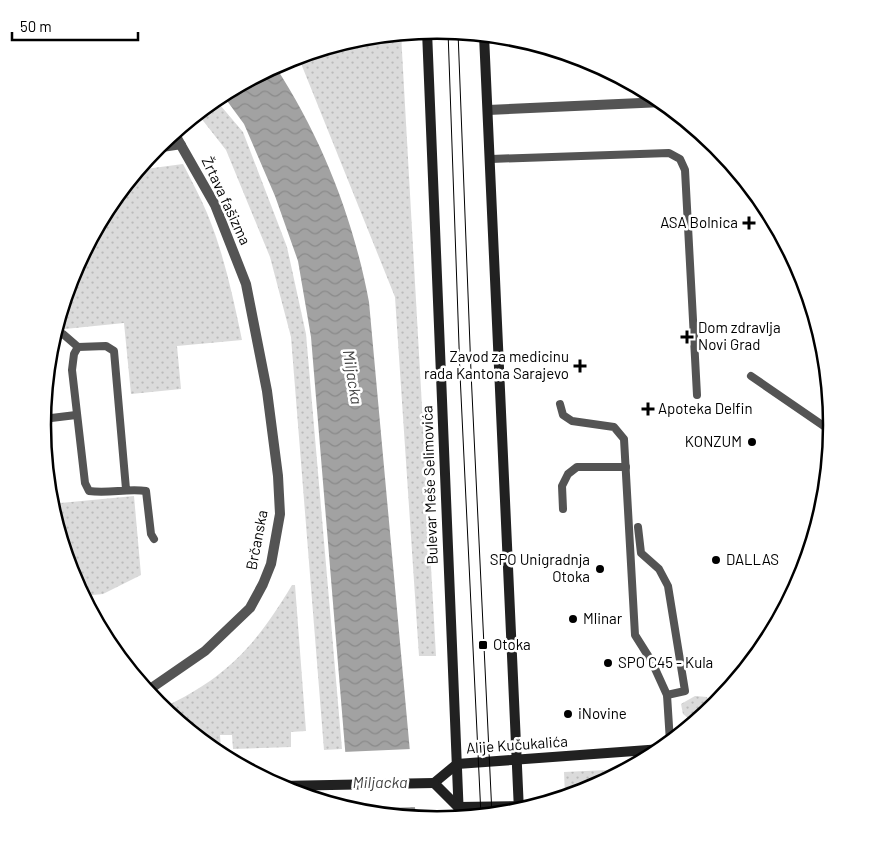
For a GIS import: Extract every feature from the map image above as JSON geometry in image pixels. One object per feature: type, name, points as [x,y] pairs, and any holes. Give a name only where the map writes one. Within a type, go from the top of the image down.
[{"type":"main road","name":"Bulevar Meše Selimovića","points":[[427,39],[459,810]]},
{"type":"main road","points":[[484,42],[519,802]]},
{"type":"main road","name":"Alije Kučukalića","points":[[434,783],[457,764],[645,750]]},
{"type":"main road","points":[[297,785],[434,783],[457,810]]},
{"type":"street","points":[[488,110],[650,103]]},
{"type":"street","name":"Žrtava fašizma","points":[[178,139],[215,205],[246,284]]},
{"type":"street","name":"Brčanska","points":[[153,687],[205,651],[250,608],[263,584],[270,564],[280,514],[278,476],[267,391],[246,284]]},
{"type":"lane","points":[[169,147],[182,145]]},
{"type":"lane","points":[[490,159],[668,153],[680,159],[685,170],[696,395]]},
{"type":"lane","points":[[62,334],[78,347],[106,346],[114,351],[126,489]]},
{"type":"lane","points":[[78,347],[74,354],[72,370],[85,483],[90,491],[103,493],[126,489],[146,491],[150,528],[154,539]]},
{"type":"lane","points":[[751,376],[823,425]]},
{"type":"lane","points":[[560,404],[563,415],[572,421],[614,427],[624,439],[635,635],[652,662],[666,696],[669,733]]},
{"type":"lane","points":[[51,419],[76,416]]},
{"type":"lane","points":[[562,509],[562,486],[568,474],[577,467],[626,467]]},
{"type":"lane","points":[[638,527],[641,553],[659,569],[668,586],[683,672],[685,691],[666,696]]},
{"type":"shaded area","points":[[401,41],[436,656],[419,656],[395,297],[301,63],[362,46]]},
{"type":"shaded area","points":[[220,105],[243,132],[287,247],[306,334],[342,749],[324,750],[291,337],[270,257],[226,150],[202,119]]},
{"type":"shaded area","points":[[183,164],[213,228],[223,260],[242,340],[177,346],[181,389],[131,394],[124,323],[63,329],[80,277],[102,232],[116,210],[148,169]]},
{"type":"shaded area","points":[[134,496],[141,575],[103,594],[91,595],[71,549],[59,503]]},
{"type":"shaded area","points":[[292,585],[295,585],[306,731],[291,732],[291,747],[233,749],[232,735],[220,735],[221,745],[170,704],[205,685],[238,658],[266,625]]},
{"type":"shaded area","points":[[695,696],[707,697],[708,700],[688,718],[683,714],[681,704]]},
{"type":"shaded area","points":[[610,770],[565,790],[564,772]]},
{"type":"water","name":"Miljacka","points":[[279,73],[307,121],[334,179],[345,209],[362,270],[369,302],[415,810],[387,808],[349,801],[311,337],[298,261],[275,196],[244,124],[227,101]]},
{"type":"pier","points":[[411,749],[417,807],[386,808],[346,800],[343,752]]},
{"type":"tram line","points":[[448,39],[460,374],[481,809]]},
{"type":"tram line","points":[[458,40],[471,372],[492,807]]},
{"type":"place","name":"ASA Bolnica","points":[[749,223]]},
{"type":"place","name":"Dom zdravlja Novi Grad","points":[[687,337]]},
{"type":"place","name":"Zavod za medicinu rada Kantona Sarajevo","points":[[580,366]]},
{"type":"place","name":"Apoteka Delfin","points":[[648,409]]},
{"type":"place","name":"KONZUM","points":[[752,442]]},
{"type":"place","name":"DALLAS","points":[[716,560]]},
{"type":"place","name":"SPO Unigradnja Otoka","points":[[600,569]]},
{"type":"place","name":"Mlinar","points":[[573,619]]},
{"type":"place","name":"Otoka","points":[[483,645]]},
{"type":"place","name":"SPO C45 - Kula","points":[[608,663]]},
{"type":"place","name":"iNovine","points":[[568,714]]}]
